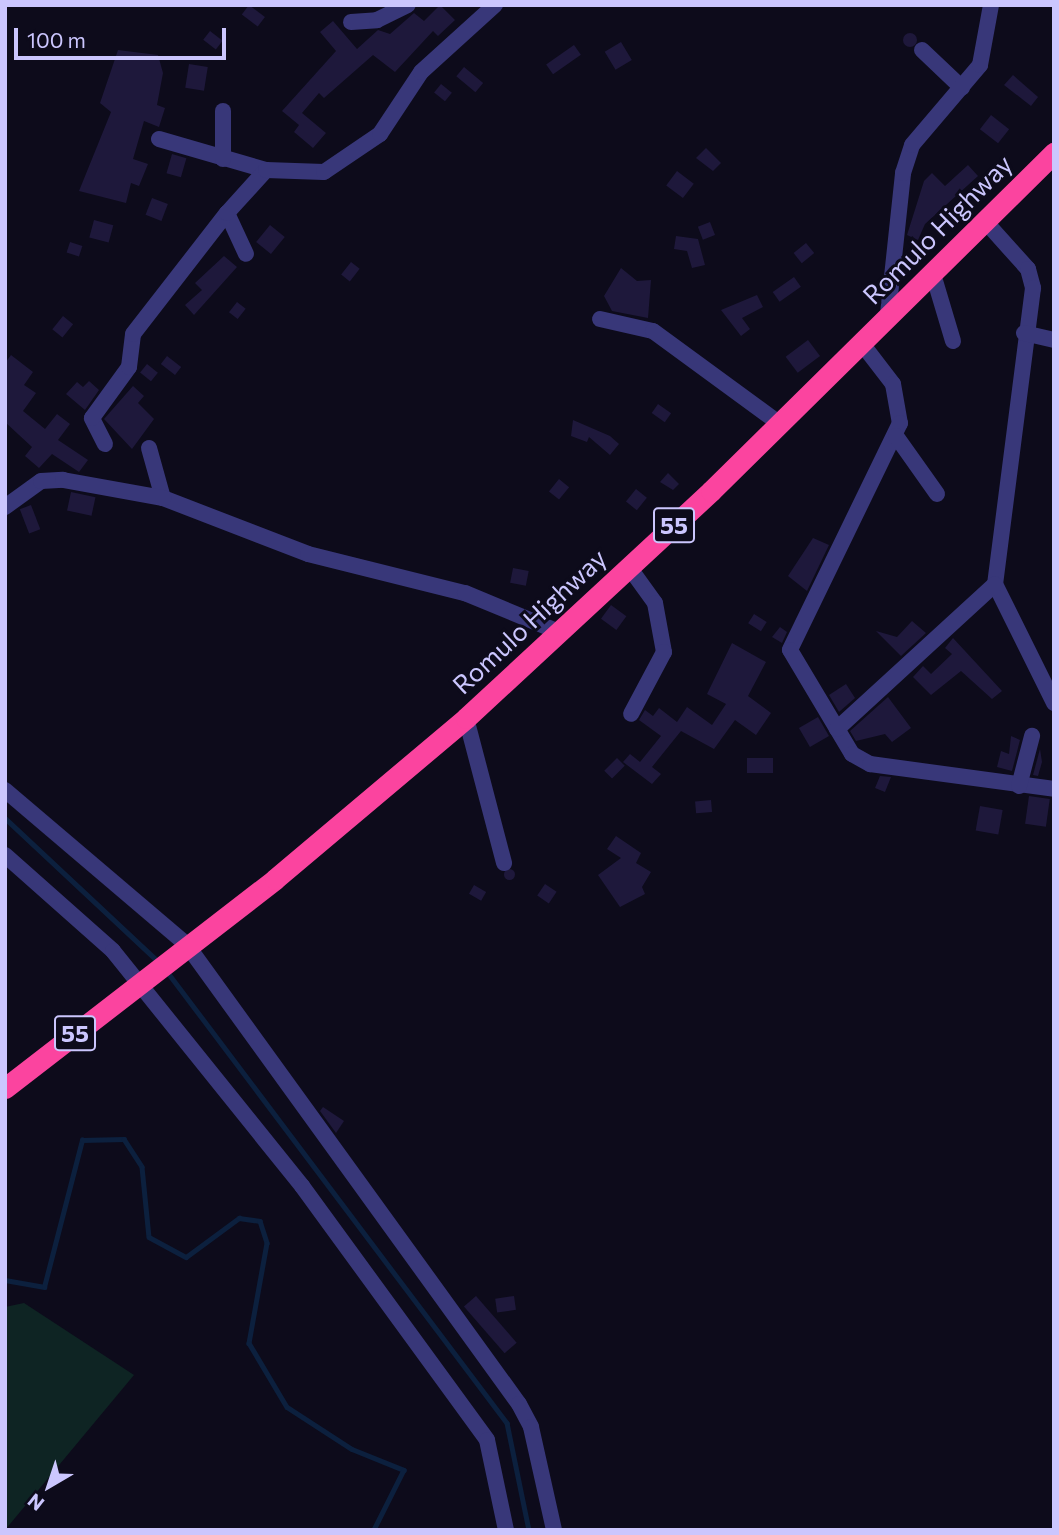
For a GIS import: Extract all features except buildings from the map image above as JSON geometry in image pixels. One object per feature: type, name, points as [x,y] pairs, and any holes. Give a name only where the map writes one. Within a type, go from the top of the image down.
[{"type":"highway","name":"Romulo Highway","points":[[5,1088],[275,879],[466,718],[863,345],[888,314],[933,274],[984,220],[1054,153]]},
{"type":"street","points":[[351,22],[377,20],[408,5]]},
{"type":"street","points":[[159,139],[266,170],[314,176],[345,161],[380,134],[421,72],[495,5]]},
{"type":"street","points":[[888,314],[902,173],[912,145],[980,65],[991,5]]},
{"type":"street","points":[[922,50],[962,88]]},
{"type":"street","points":[[223,111],[223,159]]},
{"type":"street","points":[[105,443],[92,418],[129,367],[133,334],[227,214],[266,170]]},
{"type":"street","points":[[227,214],[246,254]]},
{"type":"street","points":[[984,220],[1032,278],[995,584],[1054,703]]},
{"type":"street","points":[[933,274],[953,341]]},
{"type":"street","points":[[600,319],[653,331],[780,424]]},
{"type":"street","points":[[1024,333],[1054,340]]},
{"type":"street","points":[[863,345],[893,384],[899,404],[896,436],[790,650],[852,754],[870,764],[1054,789]]},
{"type":"street","points":[[896,436],[937,494]]},
{"type":"street","points":[[149,448],[163,498]]},
{"type":"street","points":[[5,507],[41,481],[63,480],[163,498],[308,554],[465,593],[559,632]]},
{"type":"street","points":[[629,567],[655,603],[664,652],[631,714]]},
{"type":"street","points":[[837,729],[995,584]]},
{"type":"street","points":[[466,718],[504,863]]},
{"type":"street","points":[[1019,786],[1032,736]]},
{"type":"street","points":[[5,790],[183,948],[519,1404],[531,1427],[554,1530]]},
{"type":"street","points":[[5,855],[143,979],[302,1186],[487,1440],[506,1530]]},
{"type":"green space","points":[[24,1303],[134,1375],[5,1530],[5,1307]]},
{"type":"waterway","points":[[5,818],[158,961]]},
{"type":"waterway","points":[[166,970],[507,1423],[529,1530]]},
{"type":"waterway","points":[[5,1280],[44,1287],[82,1140],[124,1139],[142,1167],[149,1237],[186,1257],[239,1218],[260,1221],[267,1243],[249,1343],[287,1407],[352,1449],[404,1470],[374,1530]]}]
